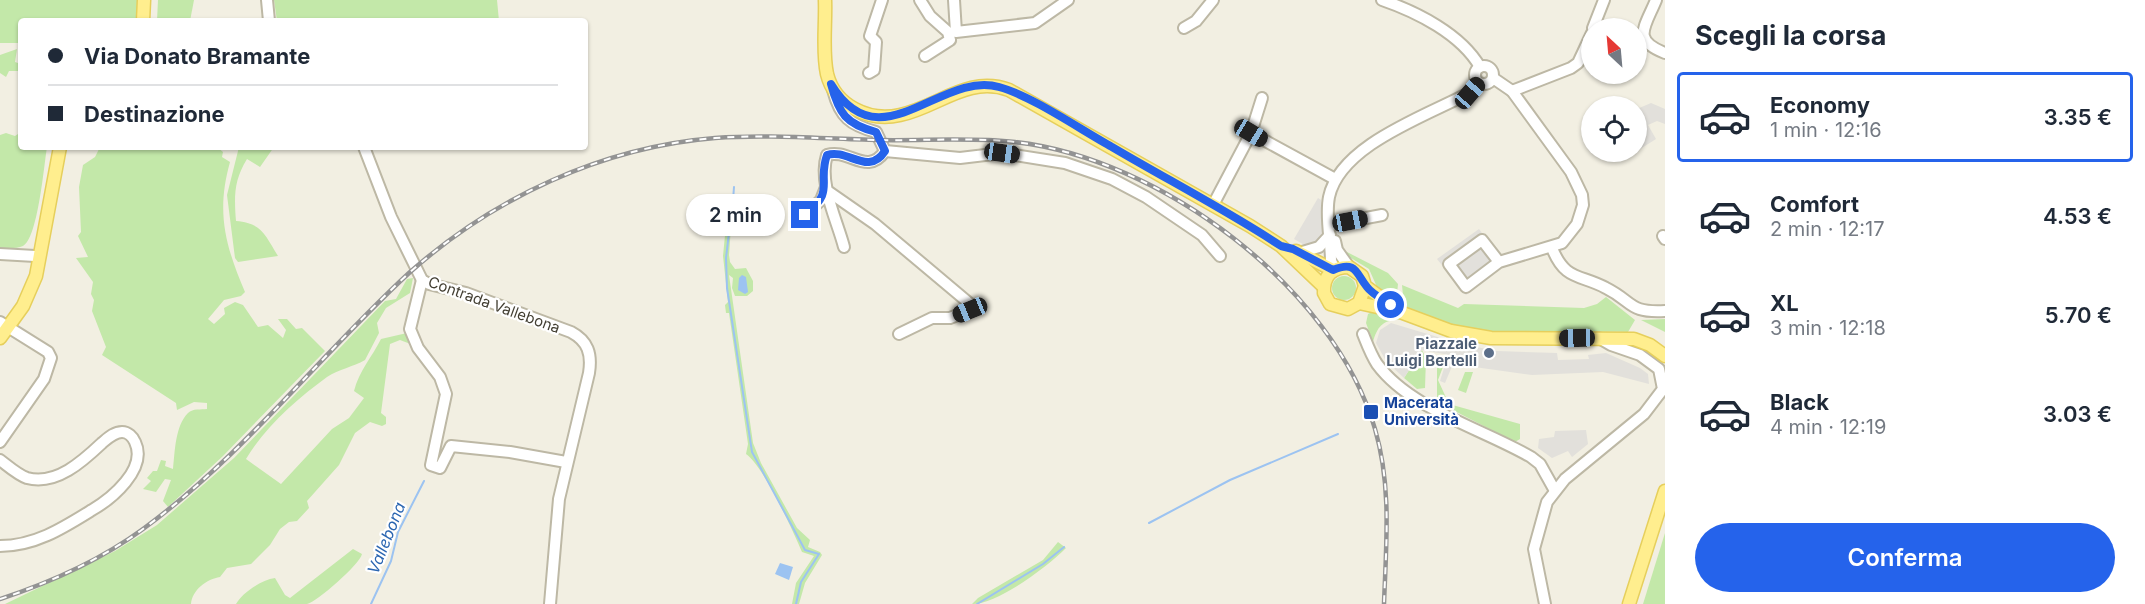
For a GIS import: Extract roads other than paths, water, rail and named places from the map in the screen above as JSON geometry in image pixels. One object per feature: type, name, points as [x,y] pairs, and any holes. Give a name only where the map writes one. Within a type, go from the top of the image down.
[{"type":"main road","points":[[143,18],[144,0]]},
{"type":"main road","points":[[149,18],[150,0]]},
{"type":"main road","points":[[825,0],[825,54],[831,84],[840,98],[854,110],[885,117],[900,115],[972,87],[999,86],[1058,116],[1281,246],[1334,270],[1348,267],[1362,276],[1365,286],[1359,303]]},
{"type":"main road","points":[[4,324],[23,306],[36,276],[54,150]]},
{"type":"main road","points":[[0,338],[4,324],[23,297],[38,255],[59,150]]},
{"type":"main road","points":[[1281,246],[1323,286],[1326,299],[1336,307],[1348,309],[1359,303],[1400,312],[1451,331],[1483,337],[1634,339],[1650,345],[1665,356]]},
{"type":"main road","points":[[1323,286],[1334,270]]},
{"type":"main road","points":[[1365,286],[1400,312]]},
{"type":"main road","points":[[1629,604],[1665,491]]},
{"type":"street","points":[[267,0],[269,18]]},
{"type":"street","points":[[869,74],[874,70],[876,42],[870,36],[882,0]]},
{"type":"street","points":[[920,0],[930,16],[939,21],[948,32],[950,40],[925,56]]},
{"type":"street","points":[[954,0],[957,32],[1010,28],[1035,23],[1068,0]]},
{"type":"street","points":[[1184,28],[1196,21],[1213,0]]},
{"type":"street","points":[[1382,0],[1460,40],[1480,67],[1490,68],[1493,78],[1512,91],[1572,172],[1582,195],[1583,205],[1571,235],[1552,248],[1499,262],[1466,287],[1449,264],[1482,240],[1499,262]]},
{"type":"street","points":[[1597,18],[1604,0]]},
{"type":"street","points":[[1656,0],[1643,32],[1644,40],[1648,46],[1665,53]]},
{"type":"street","points":[[1512,91],[1571,68],[1578,63],[1581,57]]},
{"type":"street","points":[[1478,83],[1474,74],[1480,67]]},
{"type":"street","points":[[1478,83],[1487,84],[1493,78]]},
{"type":"street","points":[[1334,270],[1331,261],[1328,200],[1335,179],[1344,166],[1365,147],[1470,93],[1478,83]]},
{"type":"street","points":[[831,84],[842,112],[853,126],[876,132],[885,151]]},
{"type":"street","points":[[1214,205],[1251,133],[1262,98]]},
{"type":"street","points":[[1251,133],[1335,179]]},
{"type":"street","name":"Contrada Vallebona","points":[[365,150],[391,217],[422,280],[489,301],[571,332],[585,342],[591,362],[559,499],[550,604]]},
{"type":"street","points":[[844,246],[827,190],[827,155],[835,152],[863,163],[872,162],[885,151],[960,158],[1002,153],[1065,163],[1112,179],[1146,197],[1202,235],[1220,256]]},
{"type":"street","points":[[805,215],[821,201],[827,190]]},
{"type":"street","points":[[827,190],[875,224],[969,303],[970,310],[950,318],[932,318],[899,333]]},
{"type":"street","points":[[1299,253],[1319,247],[1330,230],[1382,215]]},
{"type":"street","points":[[1330,230],[1348,267]]},
{"type":"street","points":[[1552,248],[1570,275],[1607,288],[1635,309],[1645,312],[1665,311]]},
{"type":"street","points":[[0,254],[38,255]]},
{"type":"street","points":[[422,280],[410,329],[418,348],[440,378],[446,394],[430,465],[440,468],[451,446],[510,452],[566,462]]},
{"type":"street","points":[[0,442],[45,380],[51,366],[48,352],[4,324]]},
{"type":"street","points":[[1363,334],[1379,366],[1401,387],[1425,403],[1531,457],[1540,464],[1554,489]]},
{"type":"street","points":[[1545,604],[1534,549],[1543,512],[1554,489],[1644,414],[1663,389],[1659,369],[1649,361],[1599,338]]},
{"type":"street","points":[[0,460],[25,477],[44,479],[73,468],[112,434],[122,432],[130,434],[136,444],[137,452],[127,482],[101,505],[33,542],[0,546]]},
{"type":"water","points":[[742,275],[746,277],[748,292],[745,294],[738,290],[739,278]]},
{"type":"water","points":[[780,563],[793,567],[789,580],[775,574]]},
{"type":"waterway","points":[[732,214],[734,187]]},
{"type":"waterway","points":[[730,224],[726,258],[727,288],[752,452],[805,550],[819,554],[801,582],[796,604]]},
{"type":"waterway","points":[[1149,523],[1230,480],[1338,434]]},
{"type":"waterway","name":"Vallebona","points":[[371,604],[391,561],[398,532],[424,481]]},
{"type":"waterway","points":[[977,604],[1043,564],[1064,547]]},
{"type":"railway","points":[[0,599],[37,586],[93,560],[143,529],[214,470],[409,273],[476,222],[551,181],[631,152],[673,143],[756,136],[878,140],[964,139],[1015,142],[1070,153],[1126,174],[1181,202],[1234,238],[1281,280],[1322,326],[1354,377],[1375,429],[1384,473],[1387,516],[1384,604]]},
{"type":"place","name":"Piazzale Luigi Bertelli","points":[[1489,353]]},
{"type":"place","name":"Macerata Università","points":[[1371,412]]}]
